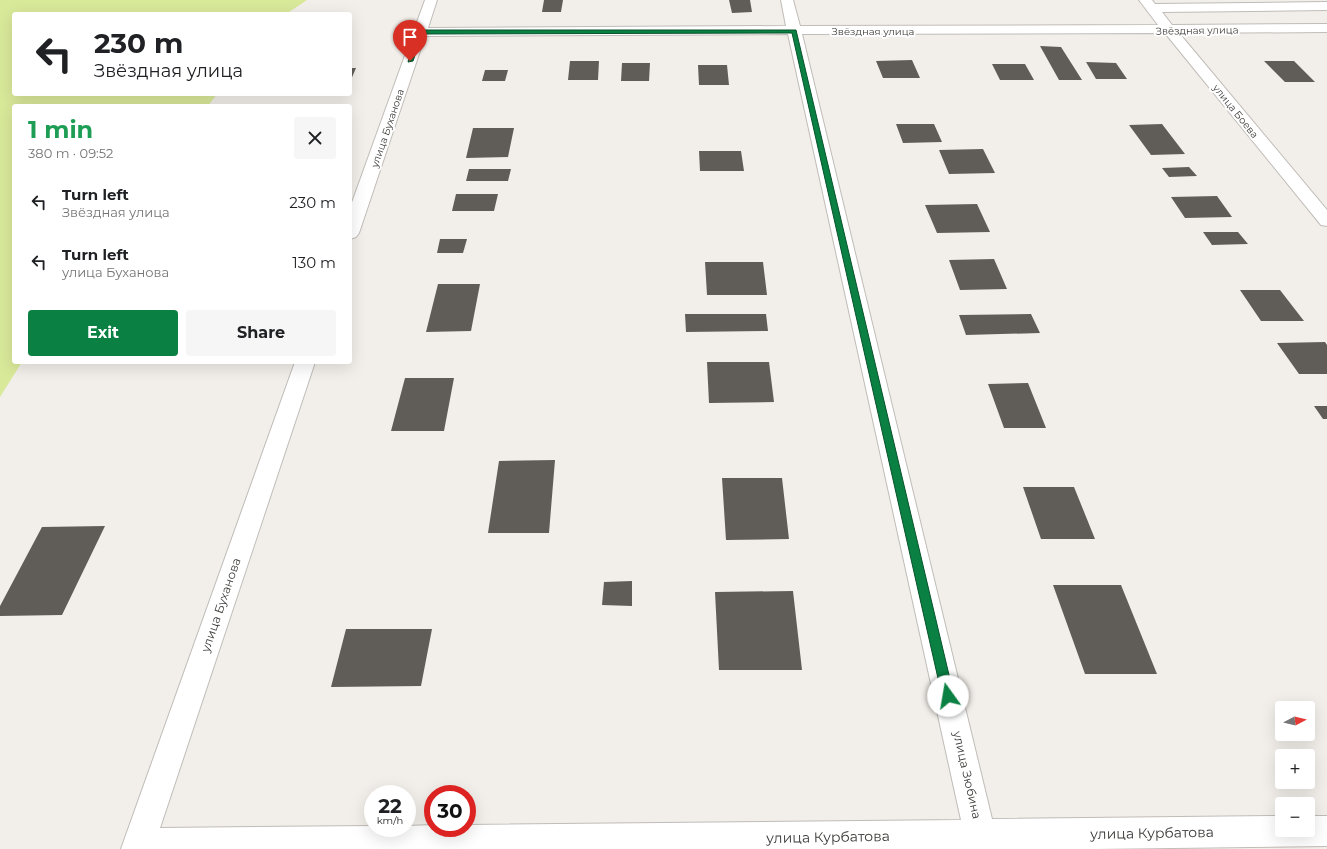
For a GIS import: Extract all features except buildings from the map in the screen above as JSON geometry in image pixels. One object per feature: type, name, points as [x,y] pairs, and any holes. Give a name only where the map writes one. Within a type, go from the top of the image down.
[{"type":"street","name":"улица Буханова","points":[[352,227],[431,0]]},
{"type":"street","name":"улица Зюбина","points":[[787,0],[983,842]]},
{"type":"street","name":"Звёздная улица","points":[[1148,4],[1327,6]]},
{"type":"street","name":"улица Боева","points":[[1148,4],[1327,222]]},
{"type":"street","name":"Звёздная улица","points":[[420,32],[1169,30],[1327,28]]},
{"type":"street","name":"улица Буханова","points":[[137,846],[304,364]]},
{"type":"street","name":"улица Курбатова","points":[[137,846],[983,842],[1327,832]]},
{"type":"green space","points":[[0,0],[307,0],[289,12],[12,12],[12,96],[216,96],[210,104],[12,104],[12,364],[21,364],[0,397]]},
{"type":"route","points":[[410,61],[420,32],[794,31],[948,696]]}]
